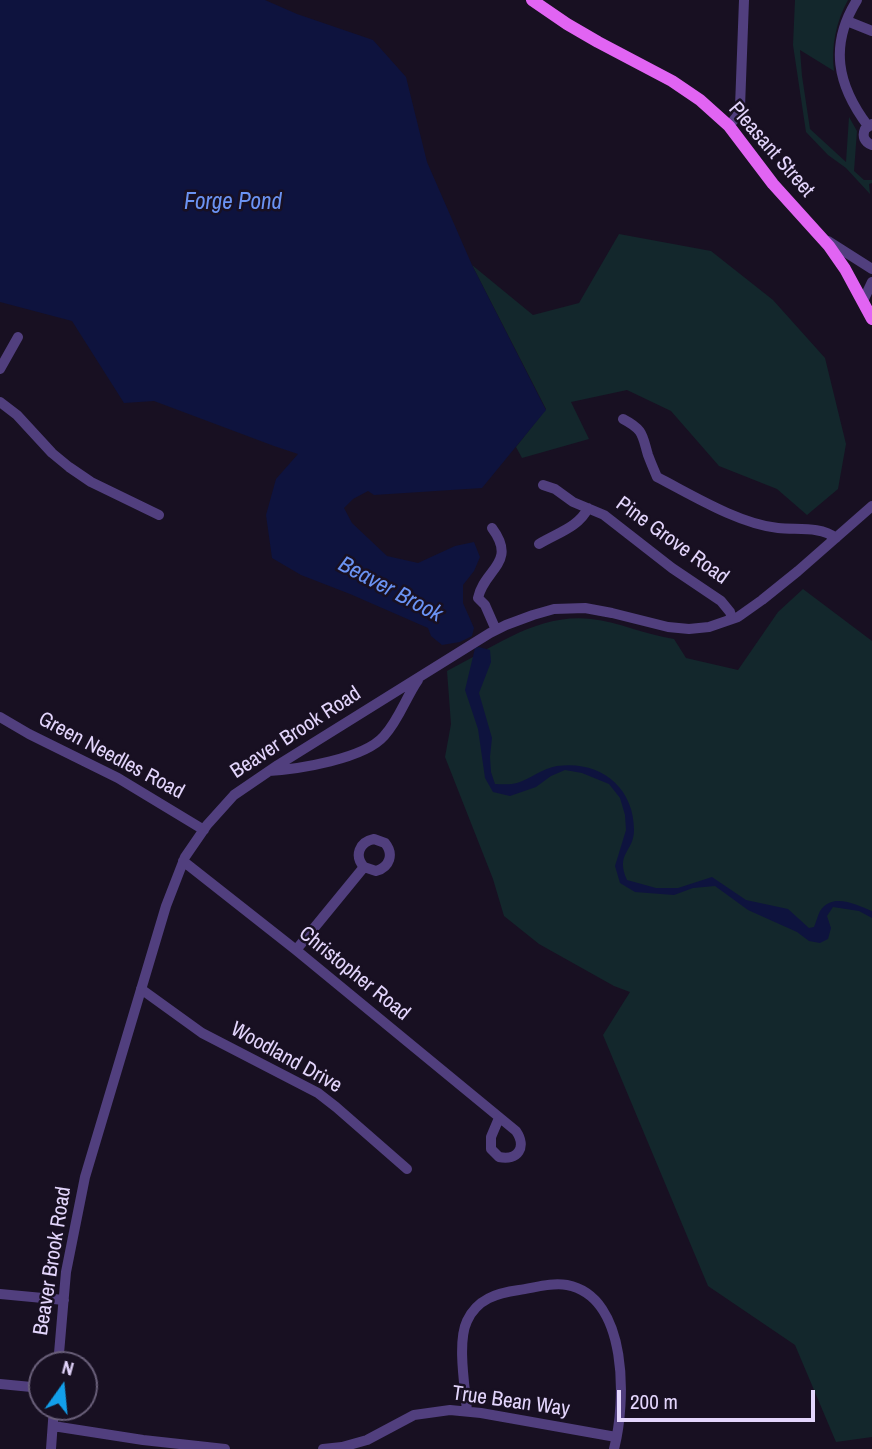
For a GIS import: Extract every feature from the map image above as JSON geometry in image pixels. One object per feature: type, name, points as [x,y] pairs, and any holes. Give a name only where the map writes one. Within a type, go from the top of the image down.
[{"type":"main road","name":"Pleasant Street","points":[[532,0],[584,34],[672,81],[700,100],[729,126],[773,184],[818,234],[845,270],[872,319]]},
{"type":"street","points":[[729,126],[740,107],[744,0]]},
{"type":"street","points":[[857,0],[846,21],[841,48],[842,78],[849,96],[870,125],[863,136],[867,143],[872,145]]},
{"type":"street","points":[[846,21],[872,31]]},
{"type":"street","points":[[818,234],[872,269]]},
{"type":"street","points":[[863,301],[872,282]]},
{"type":"street","points":[[0,369],[18,337]]},
{"type":"street","points":[[0,402],[17,415],[52,453],[91,482],[159,515]]},
{"type":"street","points":[[623,419],[635,425],[645,437],[657,477],[756,524],[820,530],[836,538]]},
{"type":"street","name":"Pine Grove Road","points":[[543,485],[555,489],[573,502],[604,514],[672,568],[721,601],[732,619]]},
{"type":"street","points":[[539,544],[578,523],[588,508]]},
{"type":"street","name":"Beaver Brook Road","points":[[59,1351],[66,1272],[85,1177],[166,905],[183,861],[204,830],[234,795],[493,631],[533,615],[563,608],[597,610],[668,627],[709,627],[732,619],[762,600],[870,511]]},
{"type":"street","points":[[492,528],[500,541],[500,558],[498,567],[480,590],[478,598],[485,606],[493,631]]},
{"type":"street","points":[[269,771],[323,763],[362,751],[377,743],[393,723],[421,676]]},
{"type":"street","name":"Green Needles Road","points":[[0,717],[118,778],[204,830]]},
{"type":"street","name":"Christopher Road","points":[[183,861],[296,950],[499,1118]]},
{"type":"street","points":[[296,950],[364,867]]},
{"type":"street","name":"Woodland Drive","points":[[141,989],[206,1035],[318,1093],[407,1169]]},
{"type":"street","points":[[467,1411],[462,1343],[464,1327],[471,1313],[482,1302],[497,1294],[567,1285],[582,1290],[594,1300],[612,1332],[621,1383],[614,1449]]},
{"type":"street","points":[[0,1294],[64,1300]]},
{"type":"street","points":[[0,1384],[28,1387]]},
{"type":"street","name":"True Bean Way","points":[[323,1449],[367,1440],[414,1415],[440,1411],[467,1411],[616,1437]]},
{"type":"street","points":[[51,1449],[53,1421]]},
{"type":"street","points":[[53,1426],[225,1449]]},
{"type":"green space","points":[[795,0],[848,0],[835,34],[834,71],[800,50],[802,76],[810,129],[846,162],[849,117],[857,131],[854,171],[864,180],[872,180],[869,184],[870,194],[806,132],[793,45]]},
{"type":"green space","points":[[619,234],[711,251],[773,300],[825,358],[846,444],[838,489],[807,515],[777,489],[719,466],[671,411],[627,390],[571,402],[589,439],[522,458],[516,447],[546,409],[472,265],[533,315],[579,303]]},
{"type":"green space","points":[[803,589],[872,641],[872,1437],[836,1442],[795,1345],[708,1286],[603,1035],[630,992],[614,986],[539,944],[504,916],[493,879],[445,757],[451,724],[447,671],[516,634],[552,621],[591,619],[674,639],[686,658],[738,670],[778,612]]},
{"type":"water","name":"Forge Pond","points":[[0,0],[265,0],[373,40],[406,77],[427,162],[472,265],[546,410],[482,488],[374,495],[368,491],[353,499],[344,508],[352,523],[387,556],[418,563],[455,546],[474,542],[480,557],[474,571],[463,585],[463,603],[474,628],[472,636],[460,642],[442,645],[431,636],[428,628],[301,575],[272,558],[266,515],[276,479],[298,454],[154,401],[124,403],[72,321],[0,302]]},
{"type":"water","points":[[475,648],[490,650],[491,662],[479,693],[492,738],[490,757],[495,784],[517,783],[552,767],[572,765],[587,767],[611,779],[621,789],[632,814],[633,837],[623,864],[627,880],[656,888],[678,888],[712,877],[746,900],[788,909],[809,928],[814,927],[820,911],[831,902],[852,903],[872,911],[872,918],[859,911],[833,907],[827,916],[831,928],[828,939],[820,943],[809,941],[797,932],[748,910],[715,886],[693,888],[674,895],[635,892],[620,883],[615,866],[626,830],[625,815],[620,798],[609,784],[582,773],[565,770],[536,787],[510,796],[493,792],[485,778],[478,729],[465,690]]},
{"type":"water label","name":"Beaver Brook","points":[[390,590]]}]
